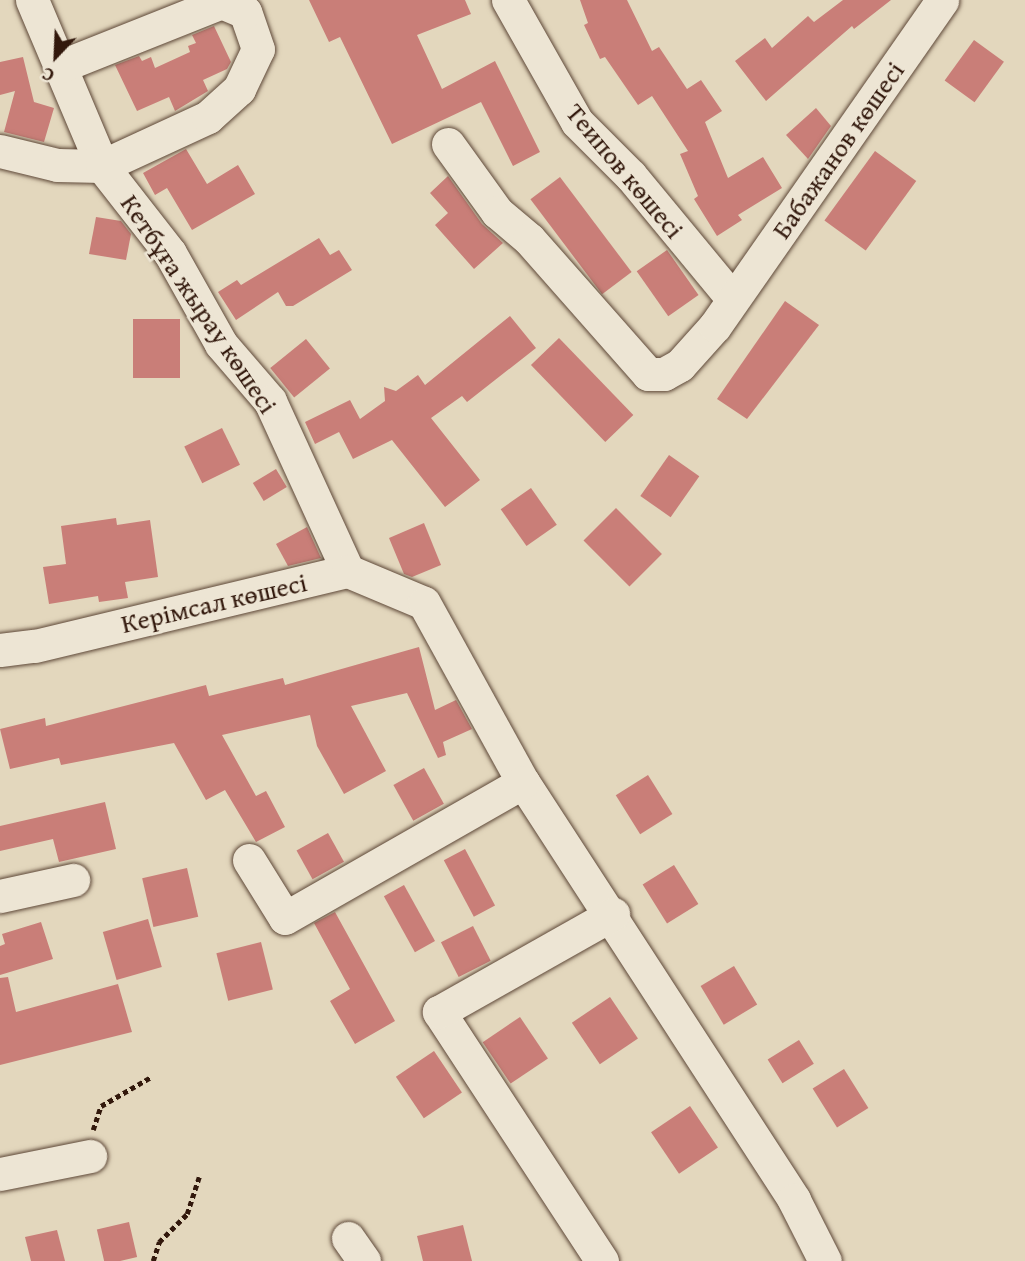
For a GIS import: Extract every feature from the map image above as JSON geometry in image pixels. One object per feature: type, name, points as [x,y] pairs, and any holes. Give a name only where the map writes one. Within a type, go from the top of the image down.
[{"type":"street","name":"Кетбұға жырау көшесі","points":[[32,0],[102,166],[170,253],[221,344],[270,401],[348,571]]},
{"type":"street","name":"Теипов көшесі","points":[[508,0],[577,122],[631,176],[731,298]]},
{"type":"street","name":"Бабажанов көшесі","points":[[448,144],[497,212],[529,239],[648,374],[664,374],[680,365],[715,326],[731,298],[942,0]]},
{"type":"street","points":[[0,151],[57,165],[102,166],[208,117],[239,89],[258,49],[245,12],[222,2],[61,66]]},
{"type":"street","points":[[348,571],[424,603],[523,782],[613,914],[794,1200],[825,1261]]},
{"type":"street","name":"Керімсал көшесі","points":[[0,650],[34,646],[348,571]]},
{"type":"street","points":[[248,860],[285,918],[523,782]]},
{"type":"street","points":[[0,896],[73,880]]},
{"type":"street","points":[[602,1261],[439,1012],[613,914]]},
{"type":"street","points":[[0,1174],[90,1156]]},
{"type":"path","points":[[90,1156],[102,1106],[151,1077]]},
{"type":"path","points":[[153,1261],[159,1242],[187,1214],[199,1177]]},
{"type":"building","points":[[309,0],[465,0],[471,14],[417,35],[442,89],[495,61],[540,152],[513,166],[481,102],[392,144],[340,37],[329,42]]},
{"type":"building","points":[[580,0],[627,0],[652,51],[659,47],[687,89],[701,80],[722,111],[705,122],[728,178],[763,157],[782,188],[738,215],[742,220],[717,236],[694,199],[698,196],[680,154],[688,151],[652,96],[638,105],[605,57],[600,59],[584,25],[588,23]]},
{"type":"building","points":[[843,0],[891,0],[854,29],[852,26],[766,101],[735,61],[765,38],[772,48],[808,16],[814,22]]},
{"type":"building","points":[[214,26],[231,62],[227,69],[203,80],[208,91],[175,111],[169,97],[137,111],[115,65],[139,56],[142,61],[151,57],[155,68],[190,52],[188,46],[196,43],[192,35]]},
{"type":"building","points":[[974,40],[1004,62],[975,102],[945,80]]},
{"type":"building","points":[[23,57],[34,102],[54,108],[44,142],[4,132],[15,91],[0,95],[0,62]]},
{"type":"building","points":[[816,108],[831,126],[808,159],[786,135]]},
{"type":"building","points":[[186,149],[207,184],[238,165],[255,194],[192,230],[167,188],[155,195],[143,173]]},
{"type":"building","points":[[875,151],[916,181],[866,251],[824,221]]},
{"type":"building","points":[[448,176],[482,224],[503,243],[474,269],[435,225],[448,213],[430,193]]},
{"type":"building","points":[[560,177],[632,272],[602,294],[530,199]]},
{"type":"building","points":[[96,217],[121,221],[131,234],[126,260],[89,254]]},
{"type":"building","points":[[319,238],[330,255],[339,250],[352,270],[293,306],[286,306],[278,292],[236,320],[218,292],[237,280],[241,285]]},
{"type":"building","points":[[667,250],[699,295],[668,316],[637,271]]},
{"type":"building","points":[[785,301],[819,325],[747,419],[717,399]]},
{"type":"building","points":[[510,316],[536,348],[467,402],[462,396],[431,418],[480,480],[445,507],[392,440],[353,459],[339,432],[315,444],[305,422],[350,400],[360,419],[385,401],[384,387],[396,391],[418,375],[425,385]]},
{"type":"building","points":[[133,319],[180,319],[180,378],[133,378]]},
{"type":"building","points":[[559,338],[633,415],[605,442],[531,365]]},
{"type":"building","points":[[306,339],[330,369],[294,397],[270,368]]},
{"type":"building","points":[[222,428],[240,465],[202,483],[184,446]]},
{"type":"building","points":[[669,455],[699,476],[671,517],[640,496]]},
{"type":"building","points":[[276,469],[287,487],[264,501],[253,483]]},
{"type":"building","points":[[531,488],[557,525],[527,546],[501,509]]},
{"type":"building","points":[[616,508],[662,554],[629,586],[583,541]]},
{"type":"building","points":[[116,518],[117,525],[150,520],[158,577],[125,582],[128,598],[99,602],[98,596],[49,604],[43,567],[66,564],[61,526]]},
{"type":"building","points":[[424,523],[441,565],[412,577],[404,574],[389,538]]},
{"type":"building","points":[[307,527],[321,558],[288,566],[276,544]]},
{"type":"building","points":[[419,647],[435,710],[456,700],[472,729],[443,742],[446,755],[438,758],[407,693],[351,706],[386,771],[344,794],[317,746],[310,715],[222,735],[256,796],[266,791],[285,827],[256,842],[225,790],[206,800],[174,743],[61,765],[59,758],[10,769],[0,729],[45,718],[46,726],[206,685],[209,696],[283,678],[285,685]]},
{"type":"building","points":[[424,768],[444,804],[413,821],[393,785]]},
{"type":"building","points":[[648,775],[672,814],[640,834],[616,795]]},
{"type":"building","points":[[105,802],[116,849],[59,862],[53,839],[0,851],[0,826]]},
{"type":"building","points":[[328,833],[344,862],[313,879],[297,850]]},
{"type":"building","points":[[465,849],[495,906],[474,917],[444,860]]},
{"type":"building","points":[[674,865],[698,904],[667,924],[643,885]]},
{"type":"building","points":[[187,868],[198,917],[153,927],[142,878]]},
{"type":"building","points":[[404,885],[435,941],[415,952],[384,896]]},
{"type":"building","points":[[335,912],[395,1021],[355,1044],[330,1001],[350,989],[314,923]]},
{"type":"building","points":[[148,919],[162,967],[117,980],[103,932]]},
{"type":"building","points":[[41,922],[53,959],[0,975],[0,946],[5,944],[2,934]]},
{"type":"building","points":[[473,926],[491,961],[459,977],[441,942]]},
{"type":"building","points":[[261,942],[273,990],[228,1001],[216,953]]},
{"type":"building","points":[[734,966],[757,1005],[724,1025],[701,986]]},
{"type":"building","points":[[8,977],[16,1012],[118,984],[132,1032],[0,1065],[0,978]]},
{"type":"building","points":[[610,997],[638,1038],[600,1064],[572,1023]]},
{"type":"building","points":[[520,1017],[548,1058],[511,1084],[483,1042]]},
{"type":"building","points":[[799,1040],[814,1064],[782,1083],[768,1060]]},
{"type":"building","points":[[434,1051],[462,1092],[424,1118],[396,1077]]},
{"type":"building","points":[[844,1069],[868,1108],[837,1128],[813,1089]]},
{"type":"building","points":[[690,1106],[718,1147],[679,1174],[651,1132]]},
{"type":"building","points":[[129,1222],[137,1257],[104,1261],[97,1229]]},
{"type":"building","points":[[463,1225],[472,1261],[423,1261],[417,1236]]},
{"type":"building","points":[[57,1230],[65,1261],[31,1261],[25,1237]]}]
